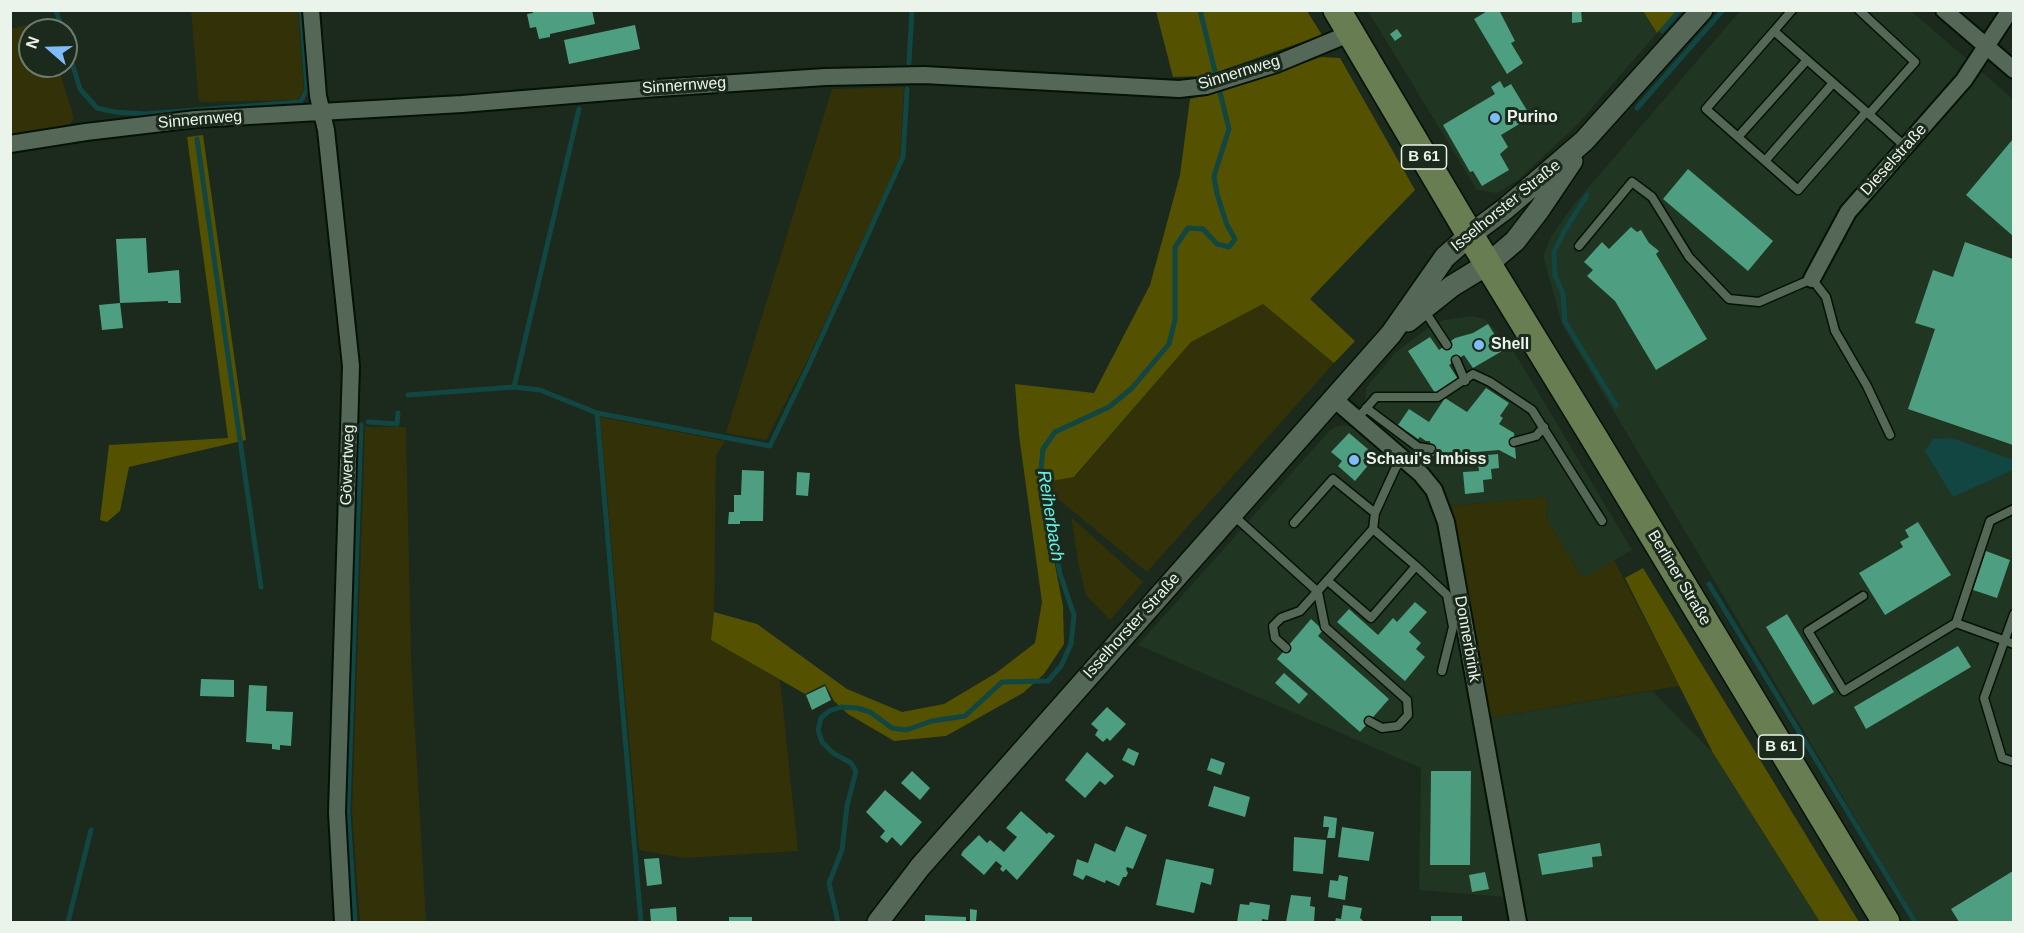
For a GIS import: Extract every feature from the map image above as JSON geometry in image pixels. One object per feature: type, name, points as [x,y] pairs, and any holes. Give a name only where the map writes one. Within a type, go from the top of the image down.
[{"type":"main road","name":"B 61","points":[[1344,22],[1470,235]]},
{"type":"main road","name":"Berliner Straße","points":[[1470,235],[1886,922]]},
{"type":"street","name":"Göwertweg","points":[[311,10],[318,96],[326,130],[351,366],[337,812],[343,922]]},
{"type":"street","name":"Isselhorster Straße","points":[[878,922],[928,858],[1419,304],[1445,256],[1505,209],[1584,141],[1702,10]]},
{"type":"street","points":[[1944,10],[2013,70]]},
{"type":"street","name":"Dieselstraße","points":[[1812,279],[1848,212],[1964,80],[2010,10]]},
{"type":"street","name":"Sinnernweg","points":[[10,144],[196,119],[322,110],[462,104],[825,77],[924,75],[1179,89],[1210,84],[1276,64],[1344,22]]},
{"type":"street","name":"Isselhorster Straße","points":[[1419,304],[1488,264],[1515,241],[1539,210],[1584,141]]},
{"type":"street","name":"Donnerbrink","points":[[1334,399],[1362,413],[1434,490],[1446,522],[1518,922]]},
{"type":"lane","points":[[1792,10],[1706,110],[1798,190],[1915,62],[1860,10]]},
{"type":"lane","points":[[1774,31],[1906,147]]},
{"type":"lane","points":[[1738,137],[1807,60]]},
{"type":"lane","points":[[1765,161],[1833,83]]},
{"type":"lane","points":[[1579,246],[1632,182],[1652,197],[1689,257],[1729,299],[1759,302],[1812,279],[1826,297],[1835,331],[1867,386],[1890,435]]},
{"type":"lane","points":[[1419,304],[1447,345]]},
{"type":"lane","points":[[1456,360],[1465,381]]},
{"type":"lane","points":[[1431,449],[1418,447],[1362,413],[1376,397],[1438,397],[1473,374],[1490,382],[1532,410],[1602,521]]},
{"type":"lane","points":[[1515,442],[1536,436],[1544,427]]},
{"type":"lane","points":[[1286,648],[1275,638],[1273,626],[1281,618],[1300,611],[1373,529],[1375,513],[1396,467],[1404,458]]},
{"type":"lane","points":[[1294,523],[1333,479],[1375,513]]},
{"type":"lane","points":[[1863,596],[1808,631],[1844,692],[1956,623],[1990,521],[2013,509]]},
{"type":"lane","points":[[1232,514],[1318,592],[1325,627],[1407,700],[1408,715],[1398,726],[1382,728],[1369,721]]},
{"type":"lane","points":[[1373,529],[1447,595],[1453,627],[1442,671]]},
{"type":"lane","points":[[1328,581],[1371,618],[1416,566]]},
{"type":"lane","points":[[2013,614],[1984,698],[2002,758],[2013,762]]},
{"type":"lane","points":[[1956,623],[2013,644]]},
{"type":"shaded area","points":[[191,11],[298,11],[304,89],[297,100],[199,102]]},
{"type":"shaded area","points":[[1156,11],[1307,11],[1322,35],[1206,76],[1173,77]]},
{"type":"shaded area","points":[[1368,11],[1643,11],[1657,33],[1576,126],[1518,180],[1497,193],[1477,190]]},
{"type":"shaded area","points":[[1643,11],[1677,11],[1657,33]]},
{"type":"shaded area","points":[[1740,11],[1911,11],[2013,99],[2013,922],[1917,922],[1562,324],[1543,256],[1552,235],[1575,203]]},
{"type":"shaded area","points":[[18,27],[18,78],[62,78],[74,118],[70,125],[11,134],[11,29]]},
{"type":"shaded area","points":[[1321,57],[1340,58],[1415,190],[1310,299],[1355,341],[1334,363],[1263,304],[1191,342],[1074,477],[1039,483],[1063,606],[1064,644],[1044,674],[1023,693],[946,736],[894,741],[848,714],[834,701],[825,684],[805,694],[711,640],[714,612],[757,624],[847,689],[902,712],[944,704],[996,673],[1035,643],[1042,602],[1019,435],[1015,384],[1094,393],[1150,285],[1180,175],[1190,99],[1212,94]]},
{"type":"shaded area","points":[[904,87],[900,158],[807,361],[766,440],[726,433],[832,89]]},
{"type":"shaded area","points":[[203,135],[246,440],[129,467],[120,511],[107,522],[100,520],[109,445],[228,438],[187,137]]},
{"type":"shaded area","points":[[1263,304],[1334,363],[1147,572],[1052,494],[1047,480],[1075,477],[1191,342]]},
{"type":"shaded area","points":[[1471,316],[1485,319],[1513,350],[1632,550],[1583,579],[1548,521],[1546,497],[1449,506],[1426,469],[1365,414],[1366,388],[1395,353],[1428,328],[1444,320]]},
{"type":"shaded area","points":[[600,417],[725,441],[716,456],[714,612],[711,640],[780,680],[798,851],[684,858],[639,850]]},
{"type":"shaded area","points":[[1344,425],[1357,428],[1415,480],[1430,499],[1436,515],[1451,572],[1473,719],[1505,897],[1419,890],[1421,768],[1138,645],[1329,431]]},
{"type":"shaded area","points":[[365,427],[406,427],[411,660],[426,922],[360,922],[352,811]]},
{"type":"shaded area","points":[[1546,497],[1548,521],[1583,579],[1614,560],[1679,686],[1488,718],[1455,524],[1449,506]]},
{"type":"shaded area","points":[[1071,517],[1143,582],[1110,620],[1086,595]]},
{"type":"shaded area","points":[[1643,568],[1859,922],[1820,922],[1713,753],[1625,578]]},
{"type":"shaded area","points":[[1652,691],[1713,753],[1820,922],[1526,922],[1488,718]]},
{"type":"water","points":[[1952,438],[2013,460],[2013,470],[1953,497],[1925,451],[1933,439]]},
{"type":"building","points":[[532,10],[592,10],[595,24],[550,34],[550,37],[539,39],[536,27],[530,28],[527,14],[533,13]]},
{"type":"building","points":[[1489,10],[1499,10],[1515,41],[1511,43],[1523,63],[1507,74],[1474,19]]},
{"type":"building","points":[[1572,10],[1581,10],[1582,22],[1572,23]]},
{"type":"building","points":[[635,25],[640,49],[569,64],[564,40]]},
{"type":"building","points":[[1397,29],[1402,36],[1395,41],[1390,34]]},
{"type":"building","points":[[1500,81],[1504,88],[1511,84],[1531,117],[1501,135],[1508,147],[1500,154],[1509,170],[1482,186],[1473,171],[1470,172],[1443,125],[1495,94],[1491,87]]},
{"type":"building","points":[[2013,139],[2013,236],[1966,195]]},
{"type":"building","points":[[1688,169],[1773,241],[1748,271],[1663,199]]},
{"type":"building","points":[[1631,227],[1637,232],[1641,230],[1649,243],[1659,251],[1656,254],[1707,339],[1656,370],[1615,301],[1587,276],[1593,270],[1584,262],[1602,242],[1609,249]]},
{"type":"building","points":[[146,238],[148,273],[179,270],[181,303],[168,303],[168,301],[120,303],[116,239]]},
{"type":"building","points":[[1965,242],[2013,259],[2013,445],[1908,409],[1935,329],[1915,323],[1933,270],[1953,277]]},
{"type":"building","points":[[120,303],[123,328],[102,330],[99,305]]},
{"type":"building","points":[[1488,324],[1504,350],[1473,368],[1464,355],[1449,365],[1458,379],[1435,393],[1408,351],[1430,337],[1439,350],[1455,338],[1473,333]]},
{"type":"building","points":[[1486,388],[1509,403],[1500,416],[1503,418],[1499,424],[1514,433],[1516,459],[1499,450],[1431,456],[1430,441],[1420,437],[1418,439],[1398,425],[1409,409],[1429,422],[1445,398],[1467,412]]},
{"type":"building","points":[[1349,433],[1376,456],[1355,481],[1338,466],[1342,461],[1331,452]]},
{"type":"building","points":[[1498,454],[1499,468],[1491,469],[1492,479],[1483,480],[1484,492],[1465,494],[1463,472],[1479,471],[1477,456]]},
{"type":"building","points":[[742,470],[764,471],[763,521],[740,521],[740,524],[728,524],[729,512],[734,512],[734,495],[741,495]]},
{"type":"building","points":[[797,472],[810,473],[808,496],[796,495]]},
{"type":"building","points":[[1918,522],[1951,575],[1885,615],[1859,573],[1903,547],[1900,542],[1909,537],[1905,530]]},
{"type":"building","points":[[1986,551],[2010,560],[1997,598],[1973,590]]},
{"type":"building","points":[[1415,602],[1427,612],[1409,632],[1421,643],[1416,649],[1425,657],[1405,681],[1337,622],[1349,609],[1378,635],[1393,618],[1397,622]]},
{"type":"building","points":[[1787,614],[1834,692],[1813,705],[1766,627]]},
{"type":"building","points":[[1311,619],[1323,630],[1318,636],[1389,699],[1360,732],[1277,659]]},
{"type":"building","points":[[1958,646],[1971,667],[1866,729],[1854,707]]},
{"type":"building","points":[[1284,673],[1308,694],[1299,704],[1275,683]]},
{"type":"building","points":[[201,679],[234,680],[234,697],[200,696]]},
{"type":"building","points":[[249,685],[267,686],[266,711],[293,712],[291,746],[280,745],[280,750],[272,749],[272,744],[246,742]]},
{"type":"building","points":[[825,686],[831,700],[812,710],[806,695]]},
{"type":"building","points":[[1107,707],[1126,724],[1110,741],[1107,738],[1103,742],[1095,735],[1098,730],[1091,724]]},
{"type":"building","points":[[1128,748],[1139,753],[1134,766],[1122,760]]},
{"type":"building","points":[[1087,752],[1114,776],[1105,785],[1100,781],[1085,798],[1065,780]]},
{"type":"building","points":[[1211,758],[1225,763],[1221,775],[1207,770]]},
{"type":"building","points":[[912,771],[930,788],[920,800],[901,783]]},
{"type":"building","points":[[1431,771],[1471,771],[1470,865],[1430,865]]},
{"type":"building","points":[[1214,786],[1250,797],[1245,817],[1208,806]]},
{"type":"building","points":[[885,790],[922,822],[901,846],[892,837],[887,843],[880,837],[885,831],[866,812]]},
{"type":"building","points":[[1021,811],[1047,834],[1049,832],[1055,836],[1017,880],[1006,869],[1003,872],[1000,869],[1002,866],[996,861],[984,875],[961,855],[979,835],[987,843],[990,840],[1004,852],[1017,837],[1006,828]]},
{"type":"building","points":[[1324,816],[1337,818],[1335,838],[1327,838],[1329,827],[1323,827]]},
{"type":"building","points":[[1126,826],[1147,835],[1133,869],[1127,867],[1128,873],[1126,877],[1123,877],[1119,886],[1086,875],[1083,880],[1073,875],[1077,859],[1088,863],[1095,843],[1115,852]]},
{"type":"building","points":[[1342,827],[1374,832],[1369,861],[1338,857]]},
{"type":"building","points":[[1294,837],[1326,840],[1323,874],[1293,871]]},
{"type":"building","points":[[1600,843],[1602,856],[1592,857],[1593,867],[1542,875],[1538,854]]},
{"type":"building","points":[[659,858],[662,884],[647,886],[644,859]]},
{"type":"building","points":[[1166,859],[1214,869],[1211,885],[1201,882],[1194,913],[1156,905]]},
{"type":"building","points":[[2013,871],[2013,922],[1959,922],[1951,909]]},
{"type":"building","points":[[1485,872],[1489,889],[1472,892],[1469,875]]},
{"type":"building","points":[[1339,875],[1348,877],[1345,900],[1328,897],[1330,880],[1338,881]]},
{"type":"building","points":[[1291,895],[1311,897],[1310,906],[1315,907],[1314,922],[1286,922]]},
{"type":"building","points":[[1250,902],[1270,905],[1268,920],[1237,922],[1240,904],[1249,905]]},
{"type":"building","points":[[1343,905],[1362,908],[1360,918],[1364,922],[1335,922],[1336,918],[1341,919]]},
{"type":"building","points":[[676,907],[677,922],[651,922],[650,909]]},
{"type":"building","points":[[970,909],[977,910],[976,922],[970,922]]},
{"type":"building","points":[[925,915],[966,917],[966,922],[925,922]]},
{"type":"building","points":[[1431,916],[1462,916],[1462,922],[1431,922]]},
{"type":"building","points":[[729,917],[752,917],[752,922],[729,922]]},
{"type":"waterway","points":[[56,10],[58,18]]},
{"type":"waterway","points":[[77,78],[80,89],[97,108],[115,112],[145,114],[300,102],[307,90],[301,10]]},
{"type":"waterway","points":[[909,63],[912,10]]},
{"type":"waterway","name":"Reiherbach","points":[[838,922],[829,883],[842,850],[847,806],[856,771],[851,763],[833,753],[822,742],[818,730],[821,718],[829,711],[841,707],[857,708],[870,712],[892,728],[906,730],[932,721],[965,716],[1002,682],[1048,681],[1061,666],[1071,644],[1074,615],[1060,574],[1041,470],[1043,449],[1055,432],[1109,407],[1132,388],[1169,344],[1175,320],[1175,247],[1188,228],[1203,229],[1217,244],[1229,247],[1235,239],[1227,225],[1214,176],[1229,129],[1200,10]]},
{"type":"waterway","points":[[1662,31],[1680,10]]},
{"type":"waterway","points":[[1637,108],[1723,10]]},
{"type":"waterway","points":[[408,395],[514,387],[540,390],[597,413],[770,446],[903,157],[907,89]]},
{"type":"waterway","points":[[514,387],[579,109]]},
{"type":"waterway","points":[[197,139],[261,587]]},
{"type":"waterway","points":[[1587,195],[1554,252],[1555,275],[1563,294],[1565,322],[1616,405]]},
{"type":"waterway","points":[[368,422],[397,424],[398,413]]},
{"type":"waterway","points":[[597,413],[641,922]]},
{"type":"waterway","points":[[355,922],[348,812],[361,425]]},
{"type":"waterway","points":[[1709,584],[1915,922]]},
{"type":"waterway","points":[[68,922],[91,830]]},
{"type":"place","name":"Purino","points":[[1495,118]]},
{"type":"place","name":"Shell","points":[[1479,345]]},
{"type":"place","name":"Schaui's Imbiss","points":[[1354,460]]}]
